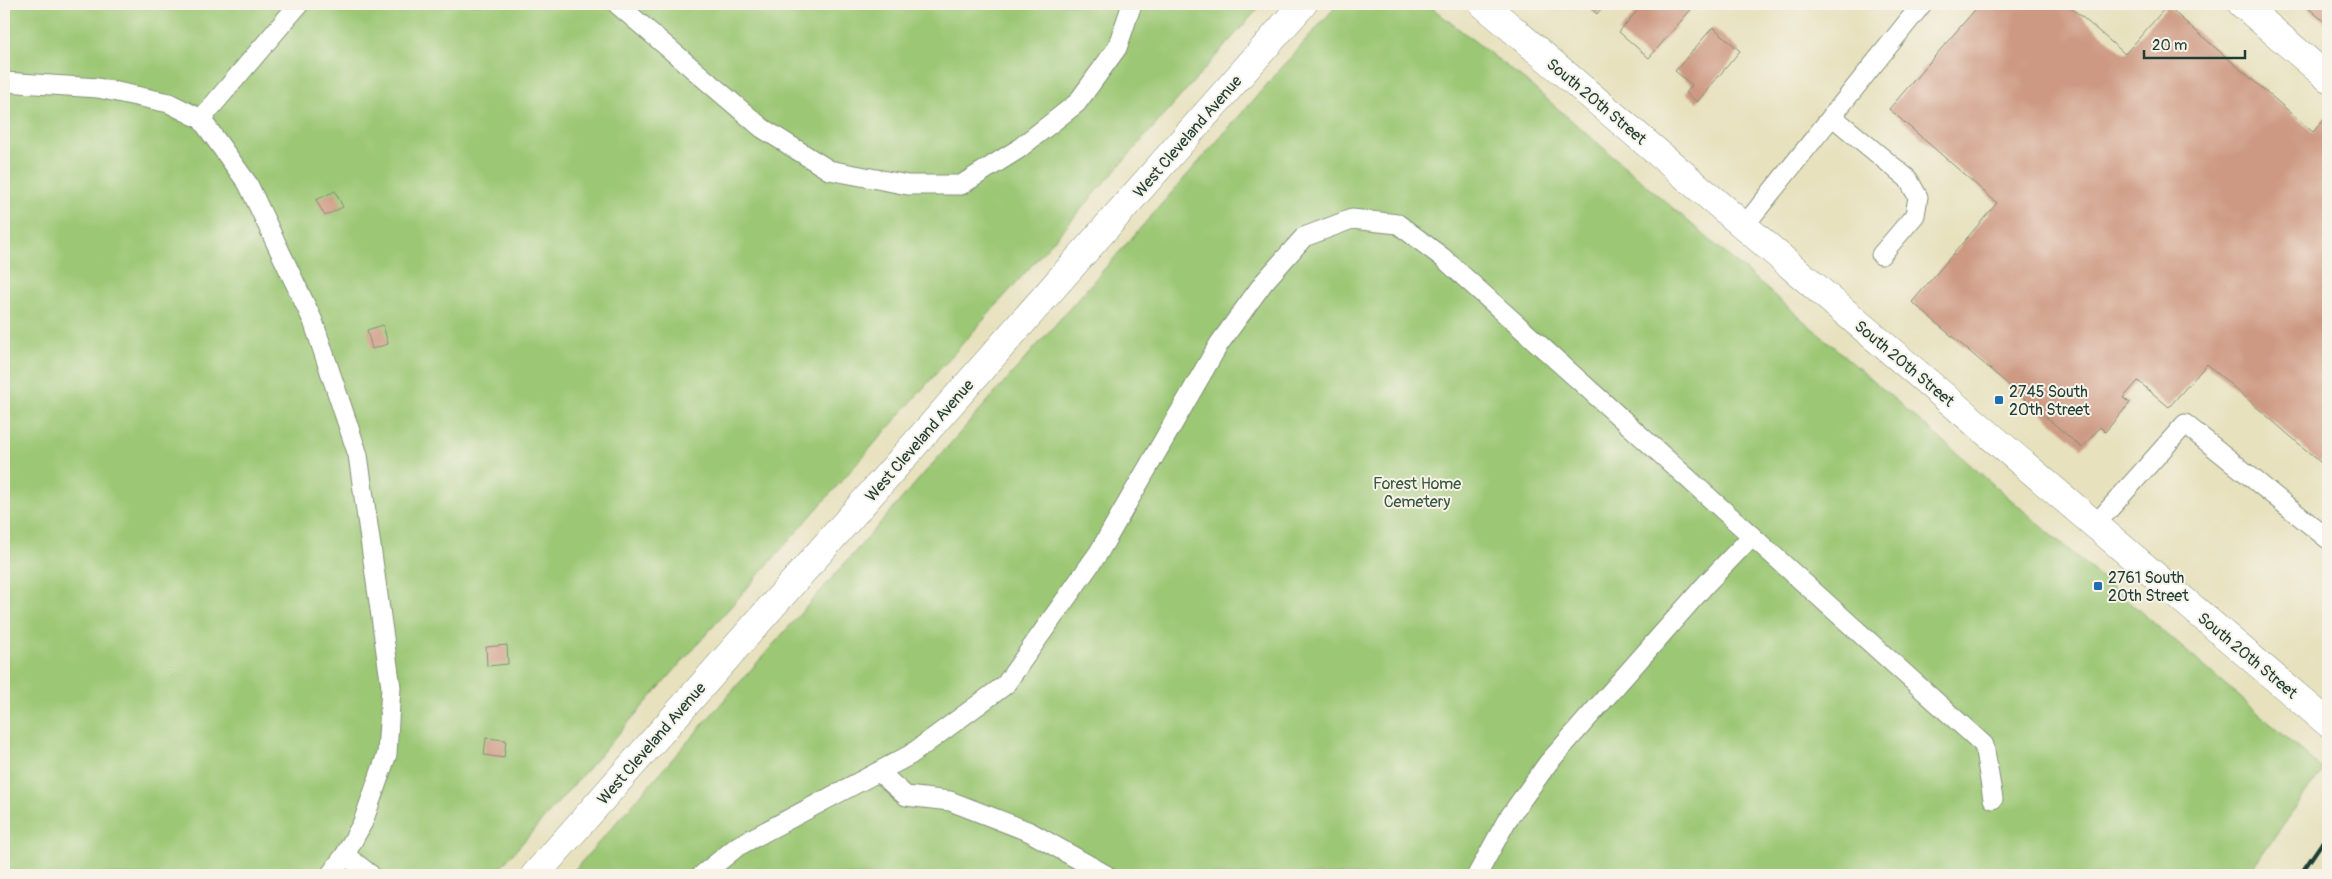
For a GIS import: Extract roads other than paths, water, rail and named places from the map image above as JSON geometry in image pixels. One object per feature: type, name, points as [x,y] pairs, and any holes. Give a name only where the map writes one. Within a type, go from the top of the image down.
[{"type":"street","name":"West Cleveland Avenue","points":[[536,875],[1303,4]]},
{"type":"street","name":"South 20th Street","points":[[1483,4],[2328,722]]},
{"type":"street","points":[[2242,4],[2326,71]]},
{"type":"lane","points":[[201,119],[299,4]]},
{"type":"lane","points":[[617,4],[762,128],[829,170],[908,185],[961,185],[1017,150],[1077,103],[1117,48],[1132,4]]},
{"type":"lane","points":[[1744,226],[1922,4]]},
{"type":"lane","points":[[4,82],[98,88],[168,103],[201,119],[248,184],[314,321],[358,455],[391,687],[387,754],[363,822],[330,875]]},
{"type":"lane","points":[[1833,117],[1908,179],[1918,197],[1915,215],[1881,255]]},
{"type":"lane","points":[[702,875],[738,846],[910,755],[1005,685],[1099,552],[1219,344],[1264,282],[1304,237],[1352,219],[1398,224],[1442,257],[1984,745],[1993,799]]},
{"type":"lane","points":[[2095,524],[2185,424],[2328,539]]},
{"type":"lane","points":[[1476,875],[1507,820],[1548,763],[1707,583],[1752,536]]},
{"type":"lane","points":[[880,772],[906,796],[950,801],[1030,832],[1106,875]]},
{"type":"lane","points":[[344,855],[371,875]]},
{"type":"railway","points":[[2300,875],[2328,834]]},
{"type":"railway","points":[[2324,875],[2328,869]]},
{"type":"place","name":"2745 South 20th Street","points":[[1999,400]]},
{"type":"place","name":"2761 South 20th Street","points":[[2098,586]]},
{"type":"park label","name":"Forest Home Cemetery","points":[[1417,492]]}]
